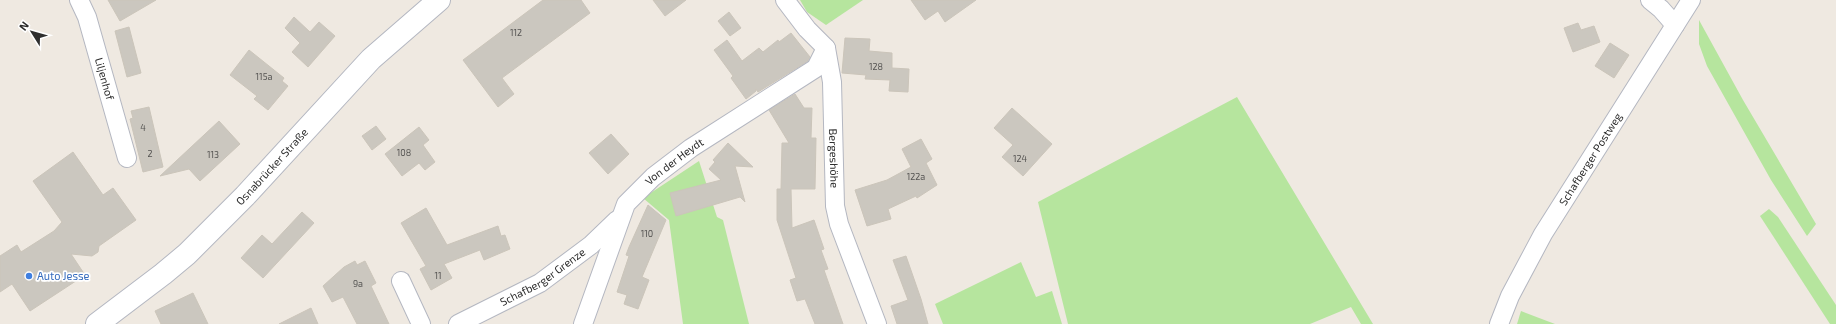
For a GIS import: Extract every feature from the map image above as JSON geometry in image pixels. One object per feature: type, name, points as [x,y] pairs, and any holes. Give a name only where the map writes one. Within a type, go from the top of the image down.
[{"type":"main road","name":"Osnabrücker Straße","points":[[97,324],[187,254],[246,196],[371,59],[439,0]]},
{"type":"street","name":"Liljenhof","points":[[79,0],[87,17],[127,158]]},
{"type":"street","points":[[785,0],[807,29],[826,48]]},
{"type":"street","points":[[1650,0],[1661,9],[1675,26]]},
{"type":"street","name":"Schafberger Postweg","points":[[1499,324],[1510,296],[1543,234],[1691,0]]},
{"type":"street","name":"Von der Heydt","points":[[583,324],[626,204],[653,177],[691,148],[816,68],[826,48]]},
{"type":"street","name":"Bergeshöhe","points":[[826,48],[832,82],[835,206],[839,224],[877,324]]},
{"type":"street","name":"Schafberger Grenze","points":[[458,324],[540,282],[591,245],[620,218]]},
{"type":"street","points":[[401,281],[421,324]]},
{"type":"green space","points":[[800,0],[863,0],[826,25],[807,12]]},
{"type":"green space","points":[[1699,20],[1743,100],[1816,224],[1807,236],[1771,180],[1707,66],[1699,44]]},
{"type":"green space","points":[[1237,97],[1373,324],[1361,324],[1351,307],[1310,324],[1068,324],[1038,202]]},
{"type":"green space","points":[[699,161],[717,217],[723,220],[749,324],[683,324],[669,220],[643,198]]},
{"type":"green space","points":[[1769,209],[1778,217],[1836,305],[1836,324],[1830,324],[1760,216]]},
{"type":"green space","points":[[1021,262],[1036,297],[1052,291],[1062,324],[943,324],[935,304]]},
{"type":"green space","points":[[1521,311],[1555,324],[1517,324]]},
{"type":"building","points":[[108,0],[156,0],[120,21]]},
{"type":"building","points":[[543,0],[581,0],[590,13],[502,78],[514,94],[498,107],[463,60]]},
{"type":"building","points":[[653,0],[686,0],[665,16]]},
{"type":"building","points":[[911,0],[976,0],[945,22],[938,11],[925,20]]},
{"type":"building","points":[[729,12],[741,28],[730,36],[718,21]]},
{"type":"building","points":[[294,17],[310,32],[319,22],[335,36],[308,67],[292,52],[300,43],[285,28]]},
{"type":"building","points":[[1578,23],[1581,30],[1594,26],[1600,42],[1573,52],[1564,28]]},
{"type":"building","points":[[129,27],[141,73],[127,77],[115,31]]},
{"type":"building","points":[[791,33],[810,57],[808,61],[758,92],[756,89],[756,91],[746,99],[731,78],[733,76],[714,50],[727,40],[742,61],[759,48],[763,52],[778,40],[779,42]]},
{"type":"building","points":[[845,38],[870,39],[869,51],[892,53],[892,68],[909,69],[908,92],[889,91],[890,80],[865,79],[866,75],[842,73]]},
{"type":"building","points":[[1610,43],[1629,55],[1614,78],[1595,66]]},
{"type":"building","points":[[249,50],[284,78],[282,81],[288,86],[268,110],[254,99],[257,96],[230,75]]},
{"type":"building","points":[[795,94],[804,108],[812,108],[811,138],[816,138],[815,189],[791,189],[792,228],[814,220],[824,249],[821,250],[828,269],[824,270],[843,324],[815,324],[805,299],[797,301],[790,280],[796,278],[777,220],[777,189],[781,189],[782,143],[789,143],[769,110]]},
{"type":"building","points":[[149,107],[163,167],[143,172],[130,119],[133,118],[131,111]]},
{"type":"building","points":[[1012,108],[1052,144],[1023,176],[1002,157],[1013,145],[994,128]]},
{"type":"building","points":[[219,121],[240,144],[200,181],[189,169],[160,176]]},
{"type":"building","points":[[376,126],[386,139],[372,150],[362,136]]},
{"type":"building","points":[[419,127],[429,140],[423,145],[435,162],[425,170],[419,163],[402,176],[385,154]]},
{"type":"building","points":[[611,134],[629,154],[608,174],[589,153]]},
{"type":"building","points":[[921,139],[932,159],[926,163],[937,185],[917,198],[916,196],[888,209],[891,219],[867,226],[855,190],[887,180],[911,167],[902,149]]},
{"type":"building","points":[[728,143],[753,167],[735,166],[745,202],[740,197],[676,216],[670,193],[721,180],[709,169],[715,162],[713,160]]},
{"type":"building","points":[[73,152],[103,195],[113,188],[136,220],[99,246],[98,252],[92,256],[71,254],[85,275],[30,311],[12,284],[0,292],[0,256],[17,245],[21,252],[54,231],[62,222],[33,181]]},
{"type":"building","points":[[648,205],[666,220],[642,277],[649,280],[638,309],[624,304],[627,295],[617,292],[629,256],[626,255]]},
{"type":"building","points":[[426,208],[447,245],[498,226],[501,236],[505,235],[510,249],[484,260],[480,250],[444,264],[452,278],[431,290],[420,269],[426,266],[401,223]]},
{"type":"building","points":[[302,212],[314,223],[263,278],[241,258],[262,235],[272,244]]},
{"type":"building","points":[[906,256],[928,324],[897,324],[891,306],[908,300],[893,260]]},
{"type":"building","points":[[355,261],[357,265],[365,261],[376,283],[371,286],[389,324],[357,324],[343,297],[332,302],[323,286],[344,267]]},
{"type":"building","points":[[193,293],[208,324],[161,324],[155,311]]},
{"type":"building","points":[[311,308],[318,324],[279,324]]},
{"type":"place","name":"Auto Jesse","points":[[29,276]]}]
